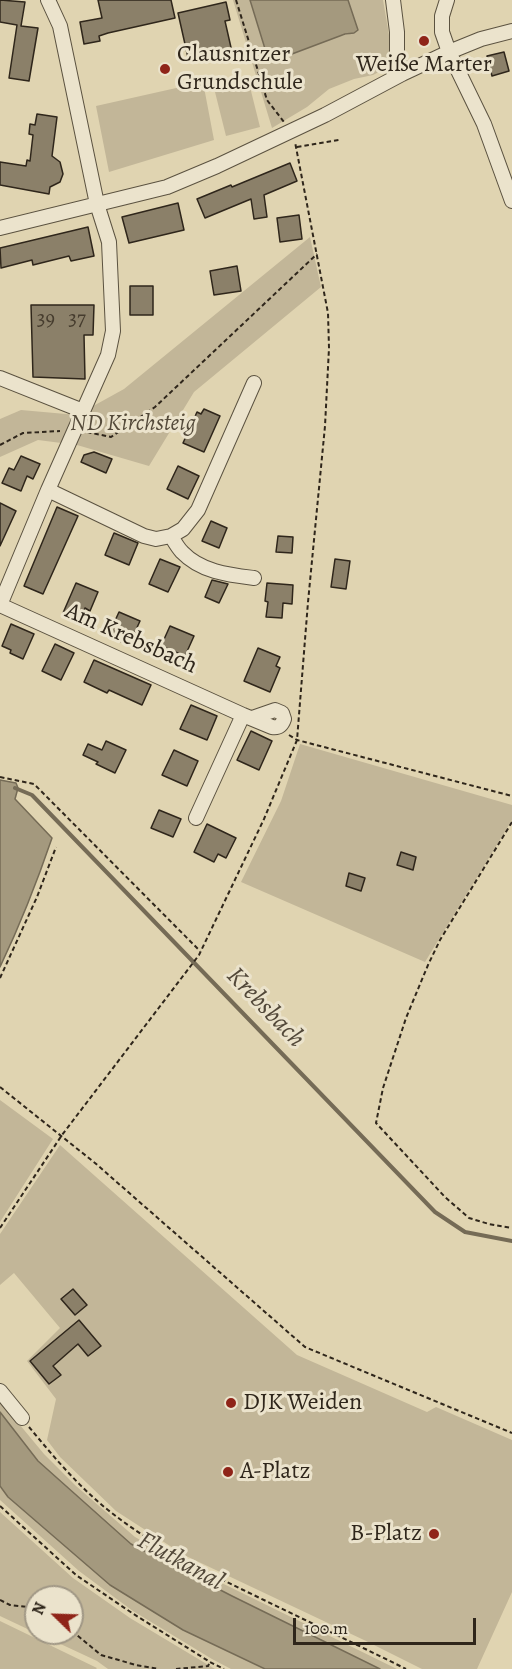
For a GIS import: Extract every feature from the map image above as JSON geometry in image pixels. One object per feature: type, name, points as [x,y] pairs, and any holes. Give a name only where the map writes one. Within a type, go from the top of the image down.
[{"type":"street","points":[[0,605],[108,356],[113,331],[109,242],[97,204],[60,26],[48,0]]},
{"type":"street","points":[[393,0],[397,52],[402,74]]},
{"type":"street","points":[[447,0],[442,16],[442,32],[448,52],[484,124],[512,201]]},
{"type":"street","points":[[0,228],[167,187],[325,115],[448,52],[481,39],[512,31]]},
{"type":"street","points":[[0,378],[84,411]]},
{"type":"street","points":[[48,490],[144,536],[156,539],[171,536],[183,529],[198,510],[254,383]]},
{"type":"street","points":[[171,536],[182,552],[195,563],[226,574],[254,578]]},
{"type":"street","name":"Am Krebsbach","points":[[0,605],[248,716],[196,818]]},
{"type":"street","points":[[0,1391],[22,1418]]},
{"type":"path","points":[[0,1228],[62,1135],[200,953],[264,819],[297,740],[325,426],[329,348],[328,313],[297,147],[291,130],[267,100],[236,0]]},
{"type":"path","points":[[297,147],[339,140]]},
{"type":"path","points":[[0,445],[23,433],[76,430],[111,437],[154,407],[317,254]]},
{"type":"path","points":[[297,740],[512,796]]},
{"type":"path","points":[[0,777],[34,784],[200,953]]},
{"type":"path","points":[[512,822],[440,940],[428,965],[406,1018],[386,1078],[376,1123],[445,1197],[469,1218],[512,1228]]},
{"type":"path","points":[[0,978],[37,897],[56,847]]},
{"type":"path","points":[[0,1087],[95,1162],[305,1347],[512,1433]]},
{"type":"path","points":[[22,1418],[78,1483],[107,1509],[142,1535],[184,1561],[406,1669]]},
{"type":"path","points":[[0,1506],[76,1575],[132,1613],[224,1669]]},
{"type":"path","points":[[0,1600],[10,1605],[24,1607]]},
{"type":"path","points":[[84,1641],[101,1655],[159,1669]]},
{"type":"path","points":[[176,1669],[208,1666],[210,1662]]},
{"type":"green space","points":[[233,0],[250,0],[266,52],[354,33],[358,30],[348,0],[383,0],[394,64],[373,75],[354,79],[329,89],[307,107],[272,128]]},
{"type":"green space","points":[[248,79],[260,127],[226,136],[214,88]]},
{"type":"green space","points":[[203,82],[214,140],[109,172],[96,106]]},
{"type":"green space","name":"ND Kirchsteig","points":[[310,237],[321,287],[194,392],[149,466],[77,445],[38,440],[0,457],[0,419],[21,410],[77,415],[124,389]]},
{"type":"green space","points":[[300,744],[512,805],[512,820],[425,962],[241,882],[281,801]]},
{"type":"green space","points":[[0,1100],[53,1139],[0,1222]]},
{"type":"green space","name":"DJK Weiden","points":[[60,1145],[297,1355],[427,1412],[436,1407],[512,1440],[512,1592],[477,1669],[422,1669],[184,1555],[116,1511],[60,1457],[47,1440],[56,1399],[27,1361],[60,1328],[14,1273],[0,1285],[0,1234]]},
{"type":"green space","points":[[0,1401],[44,1454],[76,1486],[135,1537],[183,1564],[397,1669],[380,1669],[131,1544],[38,1461],[0,1412]]},
{"type":"green space","points":[[0,1486],[8,1497],[110,1585],[183,1630],[265,1669],[231,1669],[133,1611],[79,1571],[0,1500]]},
{"type":"green space","points":[[0,1512],[83,1585],[24,1585],[24,1627],[0,1616]]},
{"type":"green space","points":[[84,1586],[130,1618],[215,1669],[108,1669],[97,1661],[63,1645],[84,1645]]},
{"type":"green space","points":[[0,1621],[24,1633],[24,1645],[50,1645],[97,1668],[96,1669],[0,1669]]},
{"type":"shaded area","points":[[250,0],[348,0],[358,30],[273,60],[266,52]]},
{"type":"shaded area","points":[[0,780],[16,783],[18,788],[15,799],[52,838],[28,903],[0,967]]},
{"type":"shaded area","points":[[0,1412],[38,1461],[131,1544],[380,1669],[265,1669],[183,1630],[110,1585],[8,1497],[0,1486]]},
{"type":"building","points":[[0,0],[25,2],[21,26],[38,28],[29,81],[9,78],[17,25],[0,22]]},
{"type":"building","points":[[98,0],[171,0],[175,18],[108,33],[99,36],[100,41],[84,44],[80,22],[102,18]]},
{"type":"building","points":[[226,2],[230,20],[225,21],[232,52],[189,62],[178,13]]},
{"type":"building","points":[[504,52],[509,71],[492,76],[487,56]]},
{"type":"building","points":[[37,114],[57,117],[52,156],[60,162],[63,174],[60,182],[50,187],[49,194],[0,185],[0,162],[26,166],[27,160],[30,161],[33,135],[29,134],[30,124],[35,125]]},
{"type":"building","points":[[290,163],[297,181],[264,195],[267,217],[254,219],[251,199],[205,218],[197,199]]},
{"type":"building","points":[[178,203],[184,230],[129,243],[122,217]]},
{"type":"building","points":[[299,215],[302,239],[280,242],[277,218]]},
{"type":"building","points":[[88,227],[94,256],[71,261],[69,256],[33,265],[32,260],[1,268],[0,248]]},
{"type":"building","points":[[237,266],[241,291],[214,295],[210,271]]},
{"type":"building","points":[[130,286],[153,286],[153,315],[130,315]]},
{"type":"building","points":[[31,305],[94,305],[93,335],[84,335],[85,379],[33,377]]},
{"type":"building","points":[[204,409],[220,416],[204,452],[183,443],[197,412],[201,414]]},
{"type":"building","points":[[94,452],[112,459],[106,473],[81,462],[84,455]]},
{"type":"building","points":[[21,456],[40,464],[33,479],[27,476],[21,491],[2,483],[9,468],[14,470]]},
{"type":"building","points":[[178,466],[199,476],[188,499],[167,489]]},
{"type":"building","points":[[0,503],[16,511],[0,546]]},
{"type":"building","points":[[57,507],[78,516],[43,594],[24,586]]},
{"type":"building","points":[[211,521],[227,528],[219,548],[202,541]]},
{"type":"building","points":[[114,533],[138,543],[129,565],[105,555]]},
{"type":"building","points":[[278,536],[293,537],[292,553],[276,552]]},
{"type":"building","points":[[160,559],[180,567],[168,592],[149,584]]},
{"type":"building","points":[[335,559],[350,561],[346,589],[331,587]]},
{"type":"building","points":[[212,580],[228,584],[219,603],[205,597]]},
{"type":"building","points":[[76,583],[98,592],[90,611],[85,608],[80,620],[63,613]]},
{"type":"building","points":[[267,583],[293,585],[292,604],[283,603],[282,618],[266,617]]},
{"type":"building","points":[[119,612],[140,621],[129,645],[108,636]]},
{"type":"building","points":[[11,624],[34,634],[23,659],[2,646]]},
{"type":"building","points":[[170,626],[194,636],[185,656],[161,646]]},
{"type":"building","points":[[55,644],[74,653],[61,680],[42,671]]},
{"type":"building","points":[[258,648],[280,657],[276,666],[280,668],[270,692],[244,681]]},
{"type":"building","points":[[94,660],[151,685],[142,705],[84,682]]},
{"type":"building","points":[[191,705],[217,716],[207,740],[180,729]]},
{"type":"building","points":[[251,731],[272,741],[259,770],[237,760]]},
{"type":"building","points":[[106,741],[126,750],[115,773],[83,755],[88,744],[102,750]]},
{"type":"building","points":[[174,750],[198,761],[187,786],[162,775]]},
{"type":"building","points":[[159,810],[181,819],[173,837],[151,828]]},
{"type":"building","points":[[207,824],[236,838],[226,858],[218,854],[214,862],[194,852]]},
{"type":"building","points":[[401,852],[416,857],[413,870],[397,865]]},
{"type":"building","points":[[349,873],[365,878],[361,891],[346,886]]},
{"type":"building","points":[[73,1289],[87,1305],[75,1315],[61,1299]]},
{"type":"building","points":[[79,1320],[101,1346],[88,1356],[78,1344],[53,1366],[61,1375],[49,1384],[30,1361]]},
{"type":"waterway","name":"Krebsbach","points":[[15,788],[32,795],[435,1212],[465,1232],[512,1241]]},
{"type":"place","name":"Weiße Marter","points":[[424,41]]},
{"type":"place","name":"Clausnitzer Grundschule","points":[[165,69]]},
{"type":"place","name":"DJK Weiden","points":[[231,1403]]},
{"type":"place","name":"A-Platz","points":[[228,1472]]},
{"type":"place","name":"B-Platz","points":[[434,1534]]},
{"type":"water label","name":"Flutkanal","points":[[180,1562]]}]
